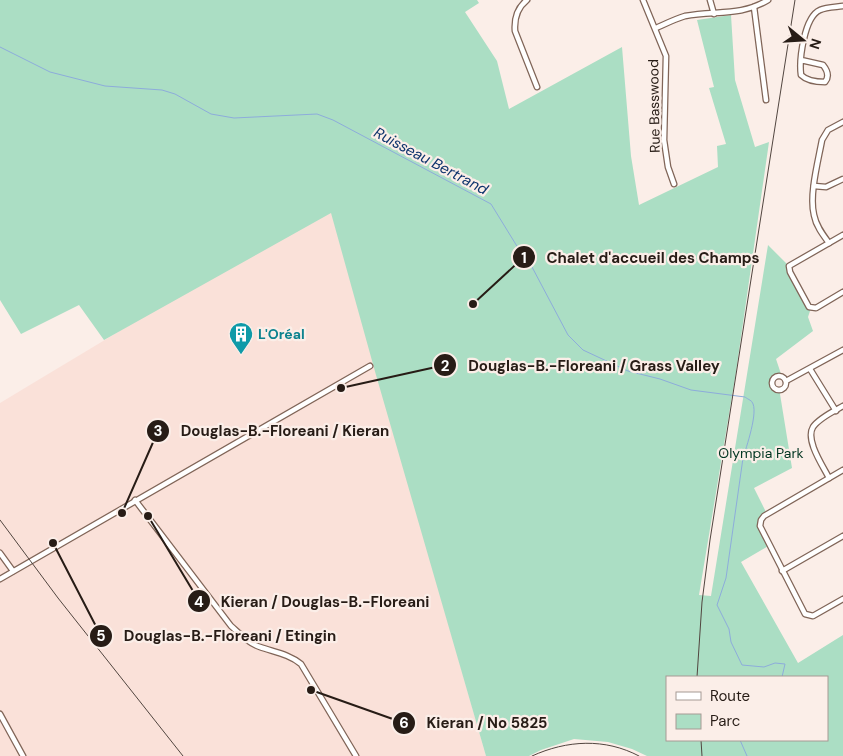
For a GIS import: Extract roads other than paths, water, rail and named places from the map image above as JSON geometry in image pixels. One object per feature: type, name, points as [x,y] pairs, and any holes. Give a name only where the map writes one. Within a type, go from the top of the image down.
[{"type":"street","points":[[526,0],[516,14],[514,22],[515,31],[537,87]]},
{"type":"street","name":"Rue Basswood","points":[[643,0],[666,56],[664,140],[668,167],[674,184]]},
{"type":"street","points":[[710,0],[714,14]]},
{"type":"street","points":[[656,28],[686,16],[742,11],[768,0]]},
{"type":"street","points":[[801,60],[823,64],[828,74],[827,80],[823,82],[803,78],[800,72],[801,60],[807,26],[811,18],[820,10],[843,6]]},
{"type":"street","points":[[754,7],[766,100]]},
{"type":"street","points":[[829,243],[814,217],[812,208],[814,186],[824,135],[843,122]]},
{"type":"street","points":[[814,186],[826,187],[843,179]]},
{"type":"street","points":[[843,235],[789,266],[790,272],[807,304],[812,308],[816,308],[843,292]]},
{"type":"street","points":[[786,381],[843,350]]},
{"type":"street","points":[[0,579],[370,366]]},
{"type":"street","points":[[810,369],[836,410]]},
{"type":"street","points":[[829,478],[813,446],[813,427],[843,406]]},
{"type":"street","points":[[843,470],[764,516],[760,526],[805,614],[809,617],[817,614],[843,599]]},
{"type":"street","points":[[135,500],[231,626],[250,642],[288,656],[301,664],[356,756]]},
{"type":"street","points":[[782,571],[843,536]]},
{"type":"street","points":[[0,553],[14,572]]},
{"type":"street","points":[[0,714],[23,756]]},
{"type":"waterway","name":"Ruisseau Bertrand","points":[[0,47],[50,72],[105,86],[162,90],[175,94],[211,114],[234,118],[317,114],[333,120],[491,204],[523,256],[532,267],[568,335],[583,350],[628,371],[660,379],[691,390],[745,397],[751,401],[754,407],[753,421],[743,458],[726,578],[717,605],[729,629],[731,642],[742,665],[764,667],[775,663],[785,664],[782,676]]},
{"type":"waterway","name":"Ruisseau Bertrand","points":[[740,741],[747,756]]},
{"type":"tram line","points":[[697,676],[702,602],[710,540],[795,0]]},
{"type":"tram line","points":[[0,520],[58,598],[183,756]]},
{"type":"tram line","points":[[701,741],[702,756]]},
{"type":"tram line","points":[[532,756],[559,747],[586,743],[613,746],[639,756]]},
{"type":"place","name":"Chalet d'accueil des Champs","points":[[473,304]]},
{"type":"place","name":"L'Oréal","points":[[241,355]]},
{"type":"place","name":"Douglas-B.-Floreani / Grass Valley","points":[[341,388]]},
{"type":"place","name":"Douglas-B.-Floreani / Kieran","points":[[122,513]]},
{"type":"place","name":"Kieran / Douglas-B.-Floreani","points":[[148,516]]},
{"type":"place","name":"Douglas-B.-Floreani / Etingin","points":[[53,543]]},
{"type":"place","name":"Kieran / No 5825","points":[[311,690]]},
{"type":"park label","name":"Olympia Park","points":[[761,453]]}]
